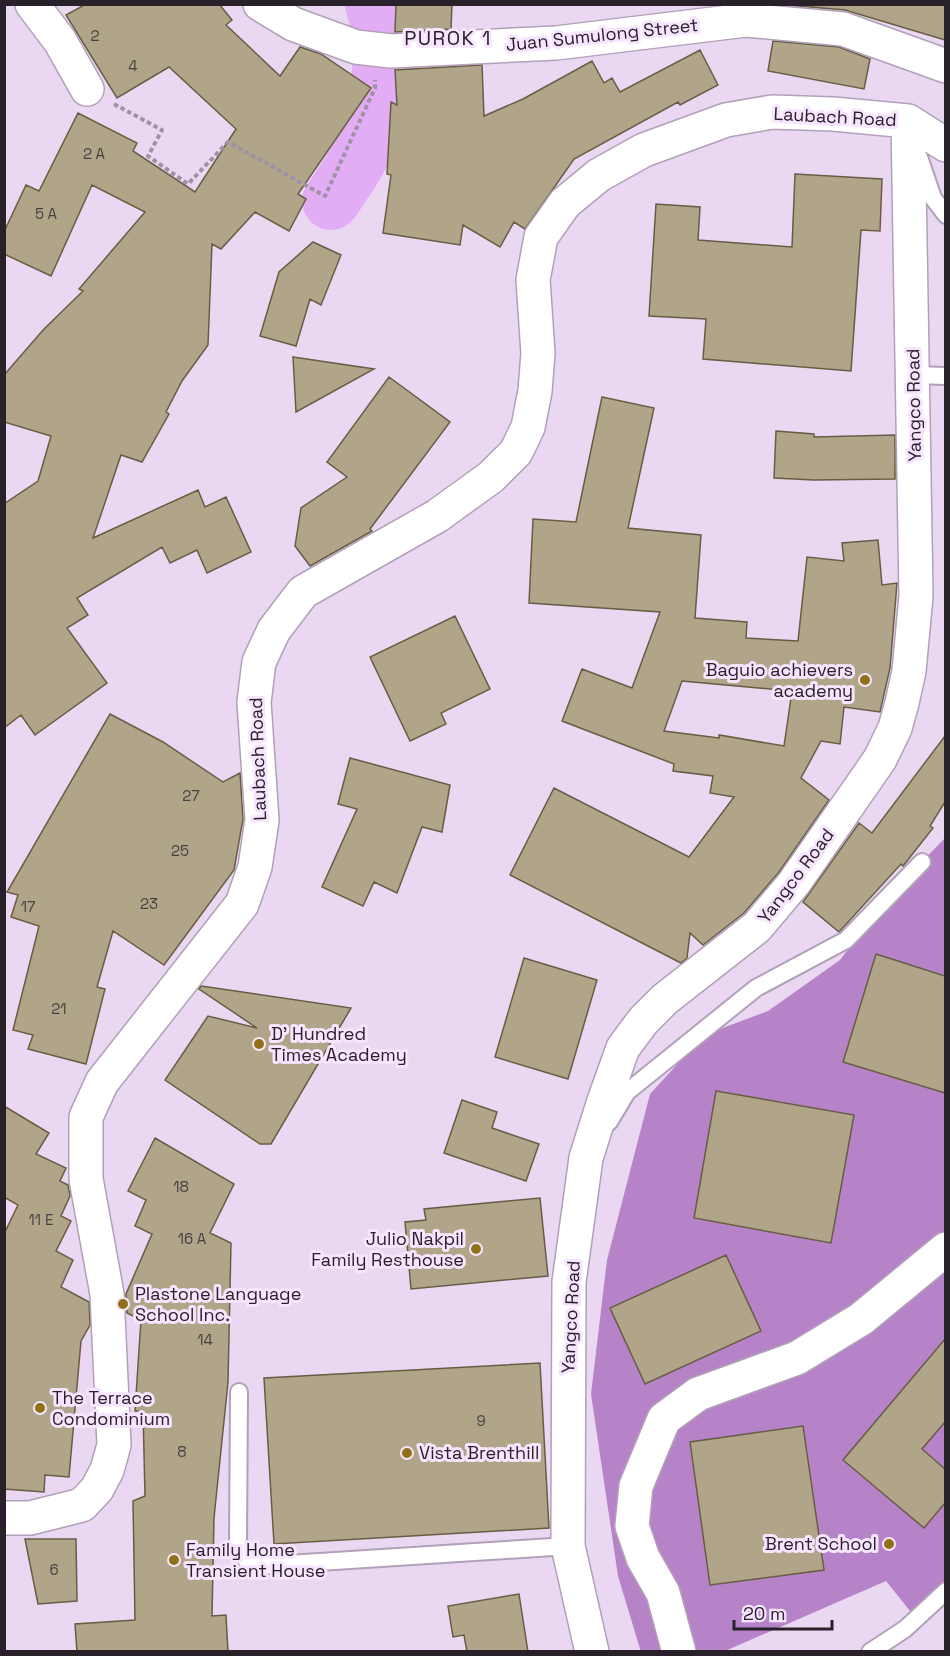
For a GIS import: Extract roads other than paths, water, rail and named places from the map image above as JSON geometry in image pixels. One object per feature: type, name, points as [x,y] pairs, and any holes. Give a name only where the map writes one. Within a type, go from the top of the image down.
[{"type":"street","points":[[32,4],[60,41],[87,89]]},
{"type":"street","name":"Juan Sumulong Street","points":[[260,4],[293,24],[360,48],[391,51],[555,43],[695,14],[843,29],[945,66]]},
{"type":"street","name":"Laubach Road","points":[[4,1518],[30,1518],[82,1504],[97,1489],[107,1470],[114,1445],[107,1293],[86,1179],[86,1117],[102,1082],[242,904],[255,867],[262,820],[256,754],[256,682],[259,662],[274,630],[303,592],[437,516],[491,477],[516,452],[528,426],[535,391],[538,353],[533,280],[541,237],[565,203],[599,175],[644,150],[726,120],[772,112],[833,114],[908,122],[945,145]]},
{"type":"street","name":"Yangco Road","points":[[592,1652],[568,1546],[566,1506],[569,1282],[586,1158],[623,1048],[643,1021],[665,999],[757,927],[794,883],[880,759],[895,728],[909,671],[916,596],[908,122]]},
{"type":"street","points":[[679,1652],[663,1593],[643,1558],[632,1526],[636,1486],[664,1419],[698,1394],[797,1358],[861,1318],[945,1249]]},
{"type":"lane","points":[[908,122],[933,198],[945,214]]},
{"type":"lane","points":[[914,375],[945,376]]},
{"type":"lane","points":[[586,1158],[627,1092],[756,988],[846,940],[922,862]]},
{"type":"lane","points":[[239,1392],[238,1546],[248,1563],[257,1566],[568,1546]]},
{"type":"lane","points":[[870,1652],[905,1629],[945,1591]]},
{"type":"waterway","points":[[331,201],[361,153],[375,112],[381,75],[381,39],[374,4]]},
{"type":"place","name":"Baguio achievers academy","points":[[865,680]]},
{"type":"place","name":"D' Hundred Times Academy","points":[[259,1044]]},
{"type":"place","name":"Julio Nakpil Family Resthouse","points":[[476,1249]]},
{"type":"place","name":"Plastone Language School Inc.","points":[[123,1304]]},
{"type":"place","name":"The Terrace Condominium","points":[[40,1408]]},
{"type":"place","name":"Vista Brenthill","points":[[407,1453]]},
{"type":"place","name":"Brent School","points":[[889,1544]]},
{"type":"place","name":"Family Home Transient House","points":[[174,1560]]},
{"type":"district","name":"PUROK 1","points":[[448,38]]}]
